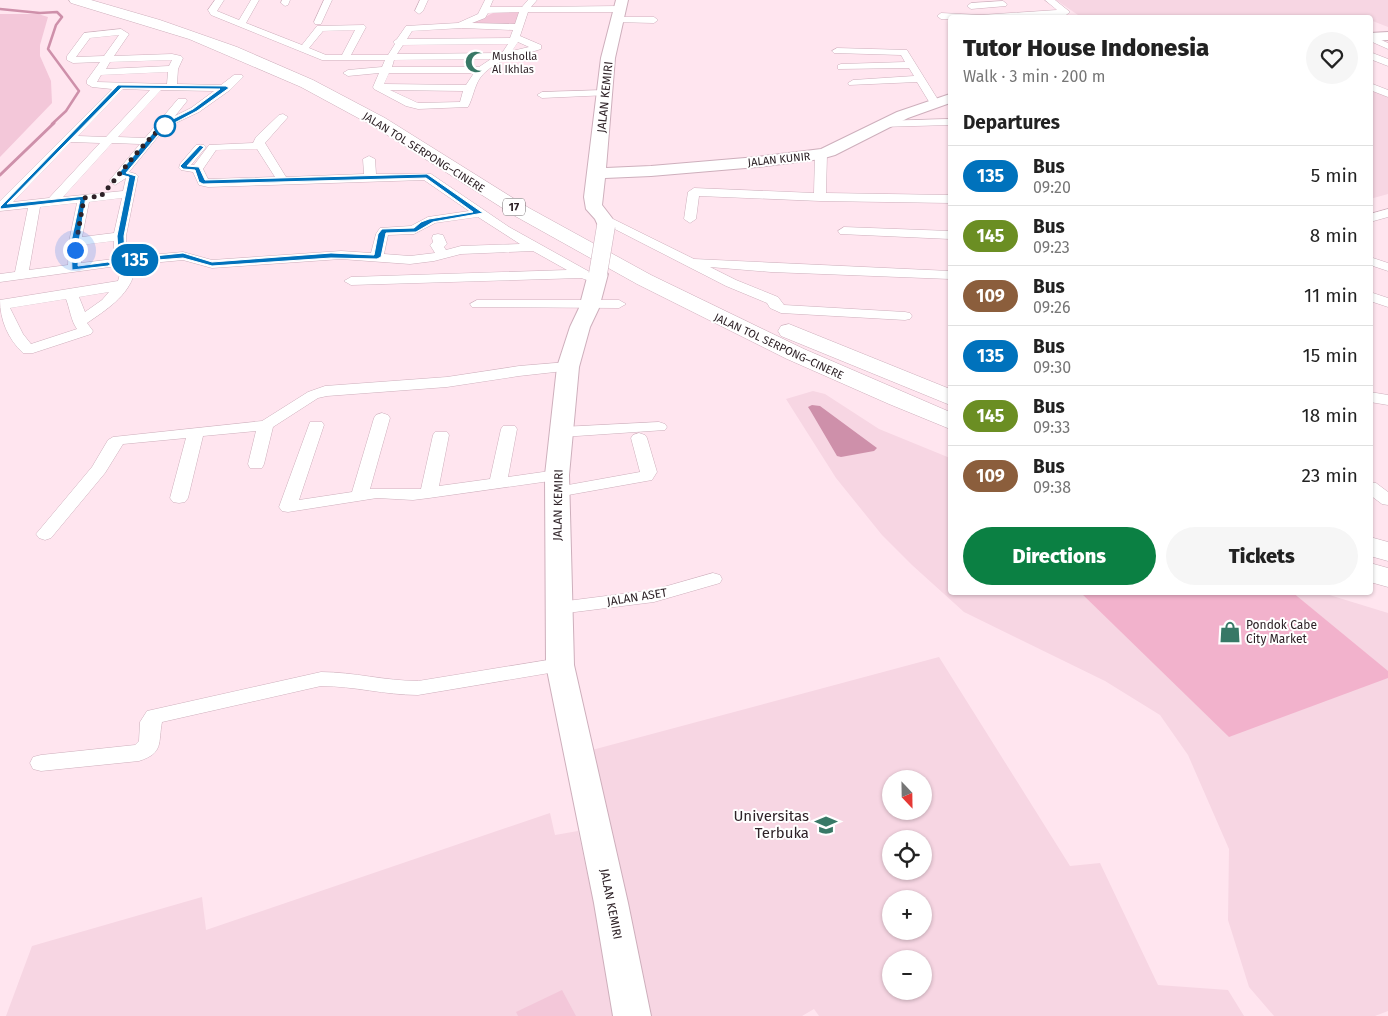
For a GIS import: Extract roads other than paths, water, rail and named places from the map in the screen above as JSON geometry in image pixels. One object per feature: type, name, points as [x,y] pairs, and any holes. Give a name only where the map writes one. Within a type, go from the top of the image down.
[{"type":"highway","name":"JALAN TOL SERPONG–CINERE","points":[[76,0],[124,12],[194,35],[320,90],[380,122],[452,170],[544,225],[675,297],[766,341],[948,420]]},
{"type":"highway","name":"JALAN TOL SERPONG–CINERE","points":[[114,0],[216,31],[285,57],[342,84],[413,123]]},
{"type":"highway","name":"17","points":[[543,203],[643,258]]},
{"type":"highway","name":"JALAN TOL SERPONG–CINERE","points":[[669,272],[753,314],[878,369],[948,397]]},
{"type":"highway","points":[[1373,547],[1388,552]]},
{"type":"highway","points":[[1373,573],[1388,578]]},
{"type":"street","points":[[220,0],[212,10],[214,12],[241,24],[274,32],[304,49],[325,58],[505,56]]},
{"type":"street","points":[[241,24],[255,0]]},
{"type":"street","points":[[318,22],[328,0]]},
{"type":"street","points":[[419,11],[424,0]]},
{"type":"street","points":[[459,26],[478,18],[486,10],[489,0]]},
{"type":"street","points":[[505,56],[524,10],[533,0]]},
{"type":"street","points":[[563,21],[574,0]]},
{"type":"street","points":[[1017,15],[1066,12],[1047,1]]},
{"type":"street","points":[[968,3],[983,15]]},
{"type":"street","points":[[968,3],[1011,4]]},
{"type":"street","points":[[486,10],[620,10],[654,20]]},
{"type":"street","name":"JALAN KEMIRI","points":[[620,10],[608,58],[597,173],[592,198],[593,206],[605,222],[592,282],[568,367],[557,484],[560,665],[611,904],[632,1016]]},
{"type":"street","points":[[941,16],[948,16]]},
{"type":"street","points":[[459,26],[515,35],[538,47],[493,60],[482,70],[469,88],[464,105],[433,106],[410,104],[380,88],[378,87],[384,70],[398,42],[409,28],[459,26]]},
{"type":"street","points":[[304,49],[320,28],[361,27],[345,58]]},
{"type":"street","points":[[172,87],[173,69],[178,58],[176,57],[106,59],[73,60],[70,58],[87,34],[124,33],[106,59],[99,72],[92,80],[92,84],[96,86],[120,87],[226,88]]},
{"type":"street","points":[[398,42],[515,35]]},
{"type":"street","points":[[1375,39],[1388,46]]},
{"type":"street","points":[[837,51],[901,51],[906,54],[920,80],[942,100]]},
{"type":"street","points":[[1373,56],[1388,63]]},
{"type":"street","points":[[841,67],[912,66]]},
{"type":"street","points":[[99,72],[173,69]]},
{"type":"street","points":[[348,73],[384,70],[482,70]]},
{"type":"street","points":[[161,128],[195,110],[238,77]]},
{"type":"street","points":[[853,83],[920,80]]},
{"type":"street","points":[[0,207],[120,87]]},
{"type":"street","points":[[53,201],[158,87]]},
{"type":"street","points":[[1373,87],[1388,94]]},
{"type":"street","points":[[380,88],[469,88]]},
{"type":"street","points":[[542,95],[605,93]]},
{"type":"street","points":[[145,100],[209,100]]},
{"type":"street","name":"JALAN KUNIR","points":[[597,173],[651,171],[757,162],[821,154],[829,152],[880,124],[942,100]]},
{"type":"street","points":[[101,196],[161,128],[182,101]]},
{"type":"street","points":[[283,117],[260,139],[260,146],[283,181]]},
{"type":"street","points":[[880,124],[948,122]]},
{"type":"street","points":[[68,139],[148,141]]},
{"type":"street","points":[[197,169],[213,147],[260,146]]},
{"type":"street","points":[[197,169],[185,168],[184,166],[200,147]]},
{"type":"street","points":[[820,197],[821,154]]},
{"type":"street","points":[[370,159],[370,177]]},
{"type":"street","points":[[197,169],[203,182],[427,176],[479,213],[592,282],[619,304]]},
{"type":"street","points":[[79,322],[101,309],[123,286],[127,274],[121,262],[120,236],[132,176],[121,174]]},
{"type":"street","points":[[690,219],[694,192],[820,197],[948,199]]},
{"type":"street","points":[[0,207],[128,194]]},
{"type":"street","points":[[74,269],[75,242],[84,198]]},
{"type":"street","points":[[21,276],[24,251],[35,203]]},
{"type":"street","points":[[377,257],[384,231],[416,230],[424,223],[432,220],[479,213]]},
{"type":"street","points":[[1373,217],[1388,213]]},
{"type":"street","points":[[605,222],[731,283],[772,300],[781,309],[905,316]]},
{"type":"street","points":[[844,232],[948,235]]},
{"type":"street","points":[[75,242],[120,236]]},
{"type":"street","points":[[438,238],[442,244],[436,245],[443,254]]},
{"type":"street","points":[[0,278],[183,256],[212,264],[331,255],[410,260],[461,250],[536,247]]},
{"type":"street","points":[[1373,258],[1388,252]]},
{"type":"street","points":[[1373,260],[1388,267]]},
{"type":"street","points":[[686,261],[771,268],[948,275]]},
{"type":"street","points":[[351,281],[592,282]]},
{"type":"street","points":[[427,283],[592,282]]},
{"type":"street","points":[[477,304],[592,282]]},
{"type":"street","points":[[71,294],[79,314],[79,322],[86,332],[28,350],[19,343],[7,313],[0,304],[123,286]]},
{"type":"street","points":[[45,534],[99,468],[116,441],[266,425],[313,395],[325,391],[447,382],[519,371],[568,367]]},
{"type":"street","points":[[1373,398],[1388,400]]},
{"type":"street","points":[[360,495],[382,418]]},
{"type":"street","points":[[256,464],[266,425]]},
{"type":"street","points":[[316,425],[288,507],[377,493],[413,496],[498,484],[557,484],[646,476],[649,472],[640,438]]},
{"type":"street","points":[[562,432],[659,427]]},
{"type":"street","points":[[498,484],[509,429]]},
{"type":"street","points":[[179,498],[196,432]]},
{"type":"street","points":[[429,494],[442,435]]},
{"type":"street","points":[[1373,490],[1388,500]]},
{"type":"street","name":"JALAN ASET","points":[[559,608],[654,596],[713,579]]},
{"type":"street","points":[[41,763],[139,753],[147,750],[150,745],[150,722],[154,716],[307,682],[338,679],[401,688],[418,688],[560,665]]},
{"type":"waterway","points":[[0,9],[40,13],[57,12],[62,17],[56,25],[48,49],[79,91],[66,111],[52,124]]},
{"type":"waterway","points":[[0,175],[54,123]]},
{"type":"place","name":"Musholla Al Ikhlas","points":[[476,62]]},
{"type":"place","name":"Pondok Cabe City Market","points":[[1230,632]]},
{"type":"place","name":"Universitas Terbuka","points":[[826,825]]}]
